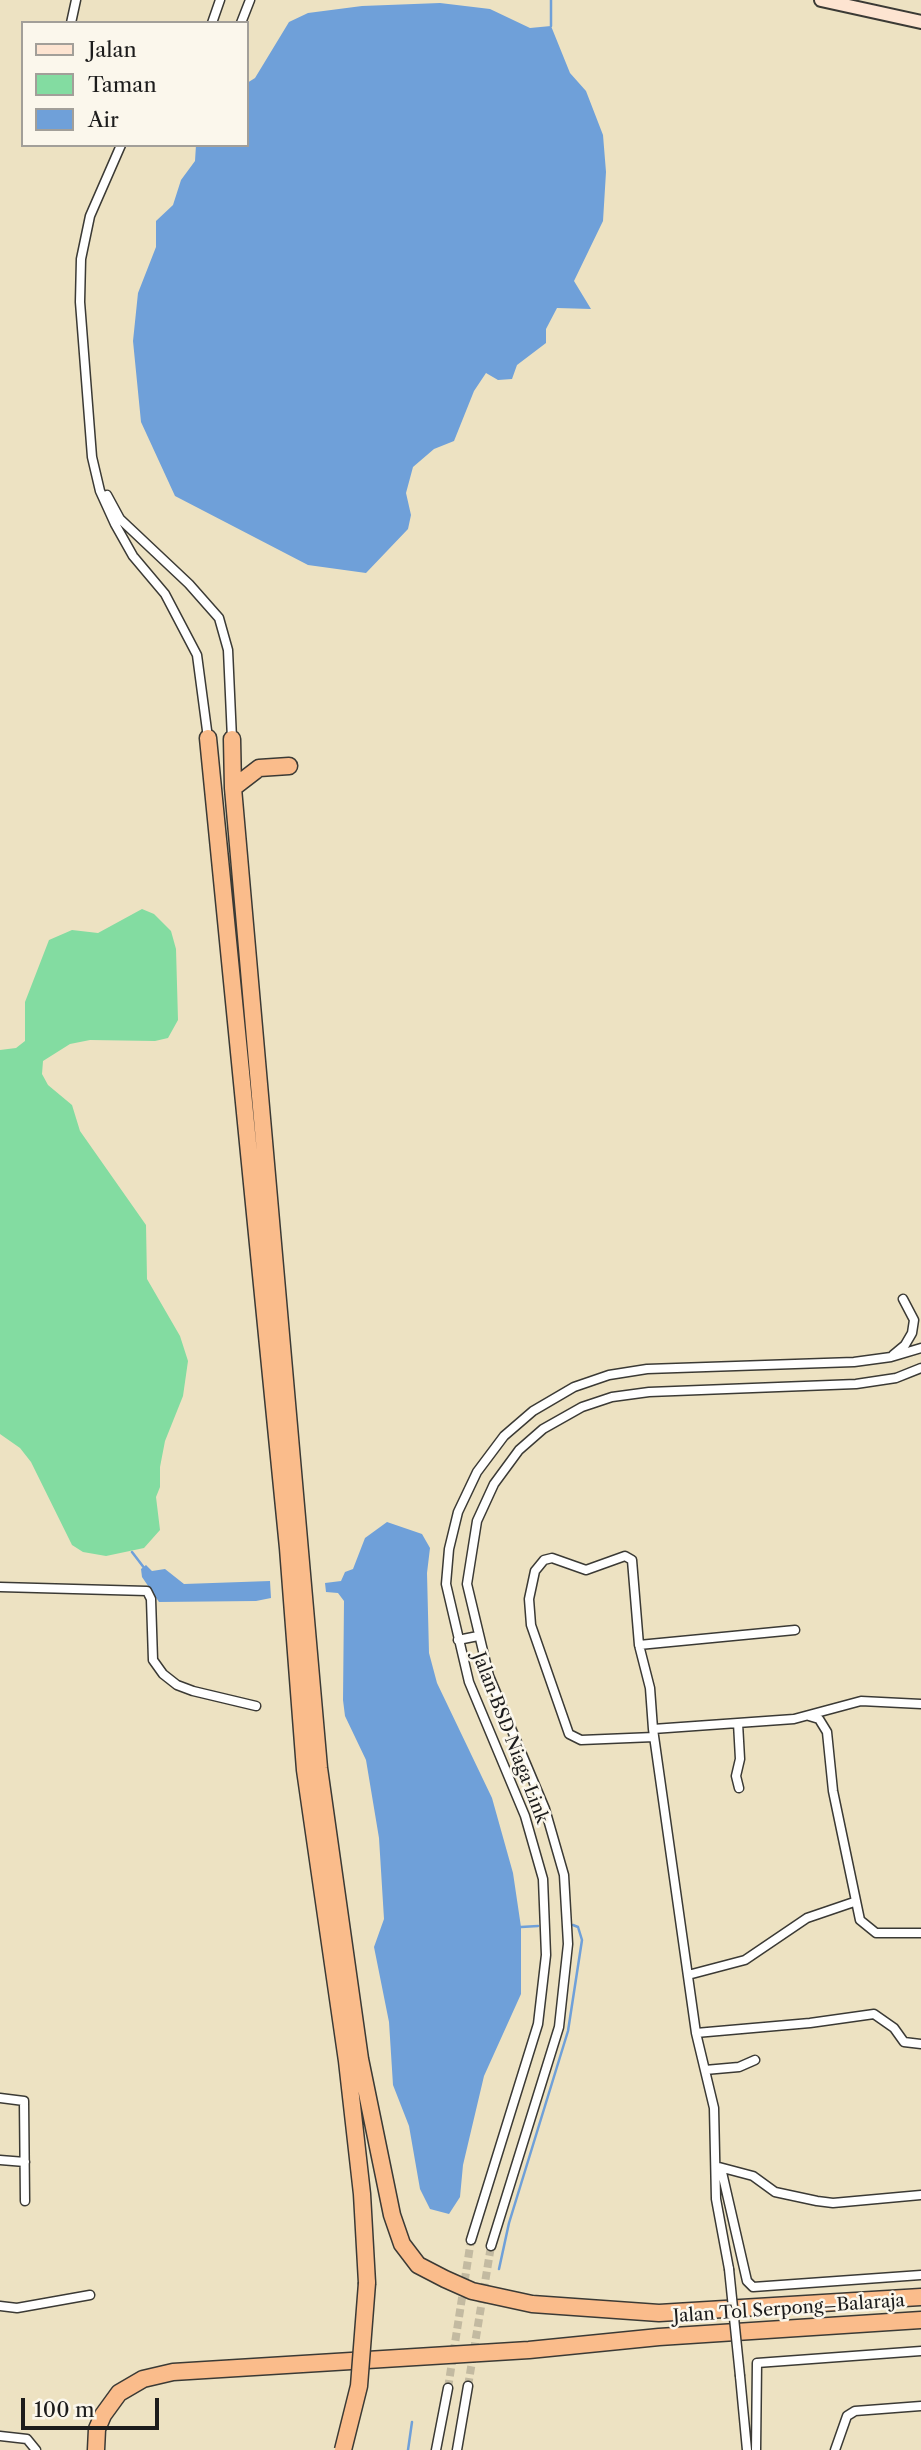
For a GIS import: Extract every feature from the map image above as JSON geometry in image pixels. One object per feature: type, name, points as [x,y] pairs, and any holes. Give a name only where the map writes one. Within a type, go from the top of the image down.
[{"type":"highway","points":[[208,738],[287,1534],[305,1770],[347,2061],[362,2194],[367,2283],[359,2386],[343,2450]]},
{"type":"highway","name":"Jalan Tol Serpong–Balaraja","points":[[232,739],[233,789],[319,1768],[360,2059],[392,2215],[402,2244],[418,2265],[472,2291],[532,2304],[659,2313],[921,2297]]},
{"type":"highway","points":[[233,789],[259,768],[289,766]]},
{"type":"highway","name":"Jalan Tol Serpong–Balaraja","points":[[96,2450],[97,2430],[109,2404],[130,2385],[157,2375],[529,2350],[659,2337],[921,2319]]},
{"type":"main road","points":[[821,0],[921,22]]},
{"type":"street","points":[[71,21],[76,0]]},
{"type":"street","points":[[213,21],[220,0]]},
{"type":"street","points":[[242,21],[250,0]]},
{"type":"street","points":[[120,147],[90,216],[81,260],[80,302],[92,457],[100,491],[115,524],[133,556],[166,594],[197,655],[208,738]]},
{"type":"street","points":[[92,457],[103,489],[120,519],[189,584],[219,618],[228,650],[232,739]]},
{"type":"street","points":[[891,1357],[905,1345],[912,1333],[914,1320],[903,1299]]},
{"type":"street","name":"Jalan BSD Niaga Link","points":[[471,2240],[538,2024],[546,1955],[543,1879],[540,1866],[525,1816],[469,1682],[446,1584],[449,1549],[458,1512],[477,1472],[504,1436],[533,1411],[574,1387],[609,1375],[647,1369],[808,1365],[891,1357],[921,1348]]},
{"type":"street","name":"Jalan BSD Niaga Link","points":[[491,2246],[559,2027],[568,1944],[564,1875],[545,1809],[489,1676],[467,1584],[477,1521],[494,1484],[519,1450],[543,1429],[582,1407],[612,1397],[649,1392],[856,1384],[896,1378],[921,1368]]},
{"type":"street","points":[[747,2450],[713,2108],[696,2033],[654,1732],[649,1688],[639,1645],[630,1557],[586,1570],[552,1558],[544,1559],[537,1565],[529,1599],[531,1625],[569,1734],[581,1740],[654,1732],[738,1723],[806,1716],[861,1701],[921,1704]]},
{"type":"street","points":[[0,1587],[147,1591],[151,1599],[153,1660],[163,1674],[177,1685],[193,1691],[256,1706]]},
{"type":"street","points":[[639,1645],[794,1630]]},
{"type":"street","points":[[457,1640],[478,1636]]},
{"type":"street","points":[[806,1716],[819,1719],[827,1732],[833,1791],[854,1902],[860,1920],[876,1933],[921,1933]]},
{"type":"street","points":[[738,1723],[740,1759],[736,1776],[739,1788]]},
{"type":"street","points":[[688,1975],[746,1960],[807,1918],[854,1902]]},
{"type":"street","points":[[696,2033],[810,2024],[874,2014],[894,2028],[904,2042],[921,2044]]},
{"type":"street","points":[[705,2070],[740,2067],[755,2060]]},
{"type":"street","points":[[0,2098],[23,2101],[26,2201]]},
{"type":"street","points":[[0,2160],[25,2162]]},
{"type":"street","points":[[717,2166],[753,2176],[775,2192],[817,2201],[833,2203],[921,2195]]},
{"type":"street","points":[[717,2166],[747,2281],[753,2287],[921,2275]]},
{"type":"street","points":[[0,2306],[17,2308],[90,2295]]},
{"type":"street","points":[[756,2450],[757,2363],[921,2351]]},
{"type":"street","points":[[457,2450],[468,2386]]},
{"type":"street","points":[[436,2450],[448,2388]]},
{"type":"street","points":[[835,2450],[846,2416],[855,2411],[921,2406]]},
{"type":"street","points":[[0,2436],[27,2439],[36,2450]]},
{"type":"green space","points":[[142,909],[154,914],[171,931],[176,949],[178,1020],[168,1038],[155,1041],[90,1040],[70,1044],[43,1061],[42,1074],[48,1085],[72,1105],[80,1131],[146,1225],[147,1279],[180,1336],[188,1361],[183,1396],[165,1441],[160,1467],[160,1487],[156,1497],[160,1530],[144,1548],[106,1556],[83,1552],[72,1545],[31,1462],[20,1448],[0,1434],[0,1050],[16,1048],[25,1041],[25,1002],[49,940],[72,930],[98,933]]},
{"type":"water","points":[[440,3],[490,9],[530,28],[551,26],[570,73],[586,91],[603,135],[606,172],[603,221],[574,281],[591,309],[557,308],[546,329],[546,343],[517,365],[512,379],[498,380],[486,373],[474,391],[454,441],[434,449],[413,467],[406,493],[411,515],[408,529],[366,573],[308,565],[175,496],[141,422],[133,341],[138,293],[156,247],[156,221],[173,205],[181,180],[195,161],[196,147],[248,147],[248,82],[255,78],[289,22],[308,13],[362,6]]},
{"type":"water","points":[[387,1522],[422,1534],[430,1548],[427,1573],[429,1653],[437,1683],[492,1798],[513,1873],[521,1927],[521,1994],[484,2076],[463,2165],[460,2197],[449,2214],[430,2209],[420,2189],[409,2126],[393,2085],[389,2022],[374,1947],[384,1919],[379,1838],[366,1760],[345,1716],[344,1601],[338,1593],[326,1592],[325,1583],[341,1581],[345,1572],[353,1569],[365,1538]]},
{"type":"water","points":[[146,1565],[152,1571],[165,1569],[184,1584],[270,1581],[271,1598],[256,1601],[159,1602],[142,1577],[141,1569]]},
{"type":"waterway","points":[[551,0],[551,26]]},
{"type":"waterway","points":[[132,1552],[145,1569]]},
{"type":"waterway","points":[[499,2269],[509,2223],[568,2031],[582,1940],[578,1927],[573,1925]]},
{"type":"waterway","points":[[521,1927],[538,1926]]},
{"type":"waterway","points":[[408,2450],[412,2422]]},
{"type":"tunnel","points":[[448,2388],[471,2240]]},
{"type":"tunnel","points":[[468,2386],[491,2246]]}]
